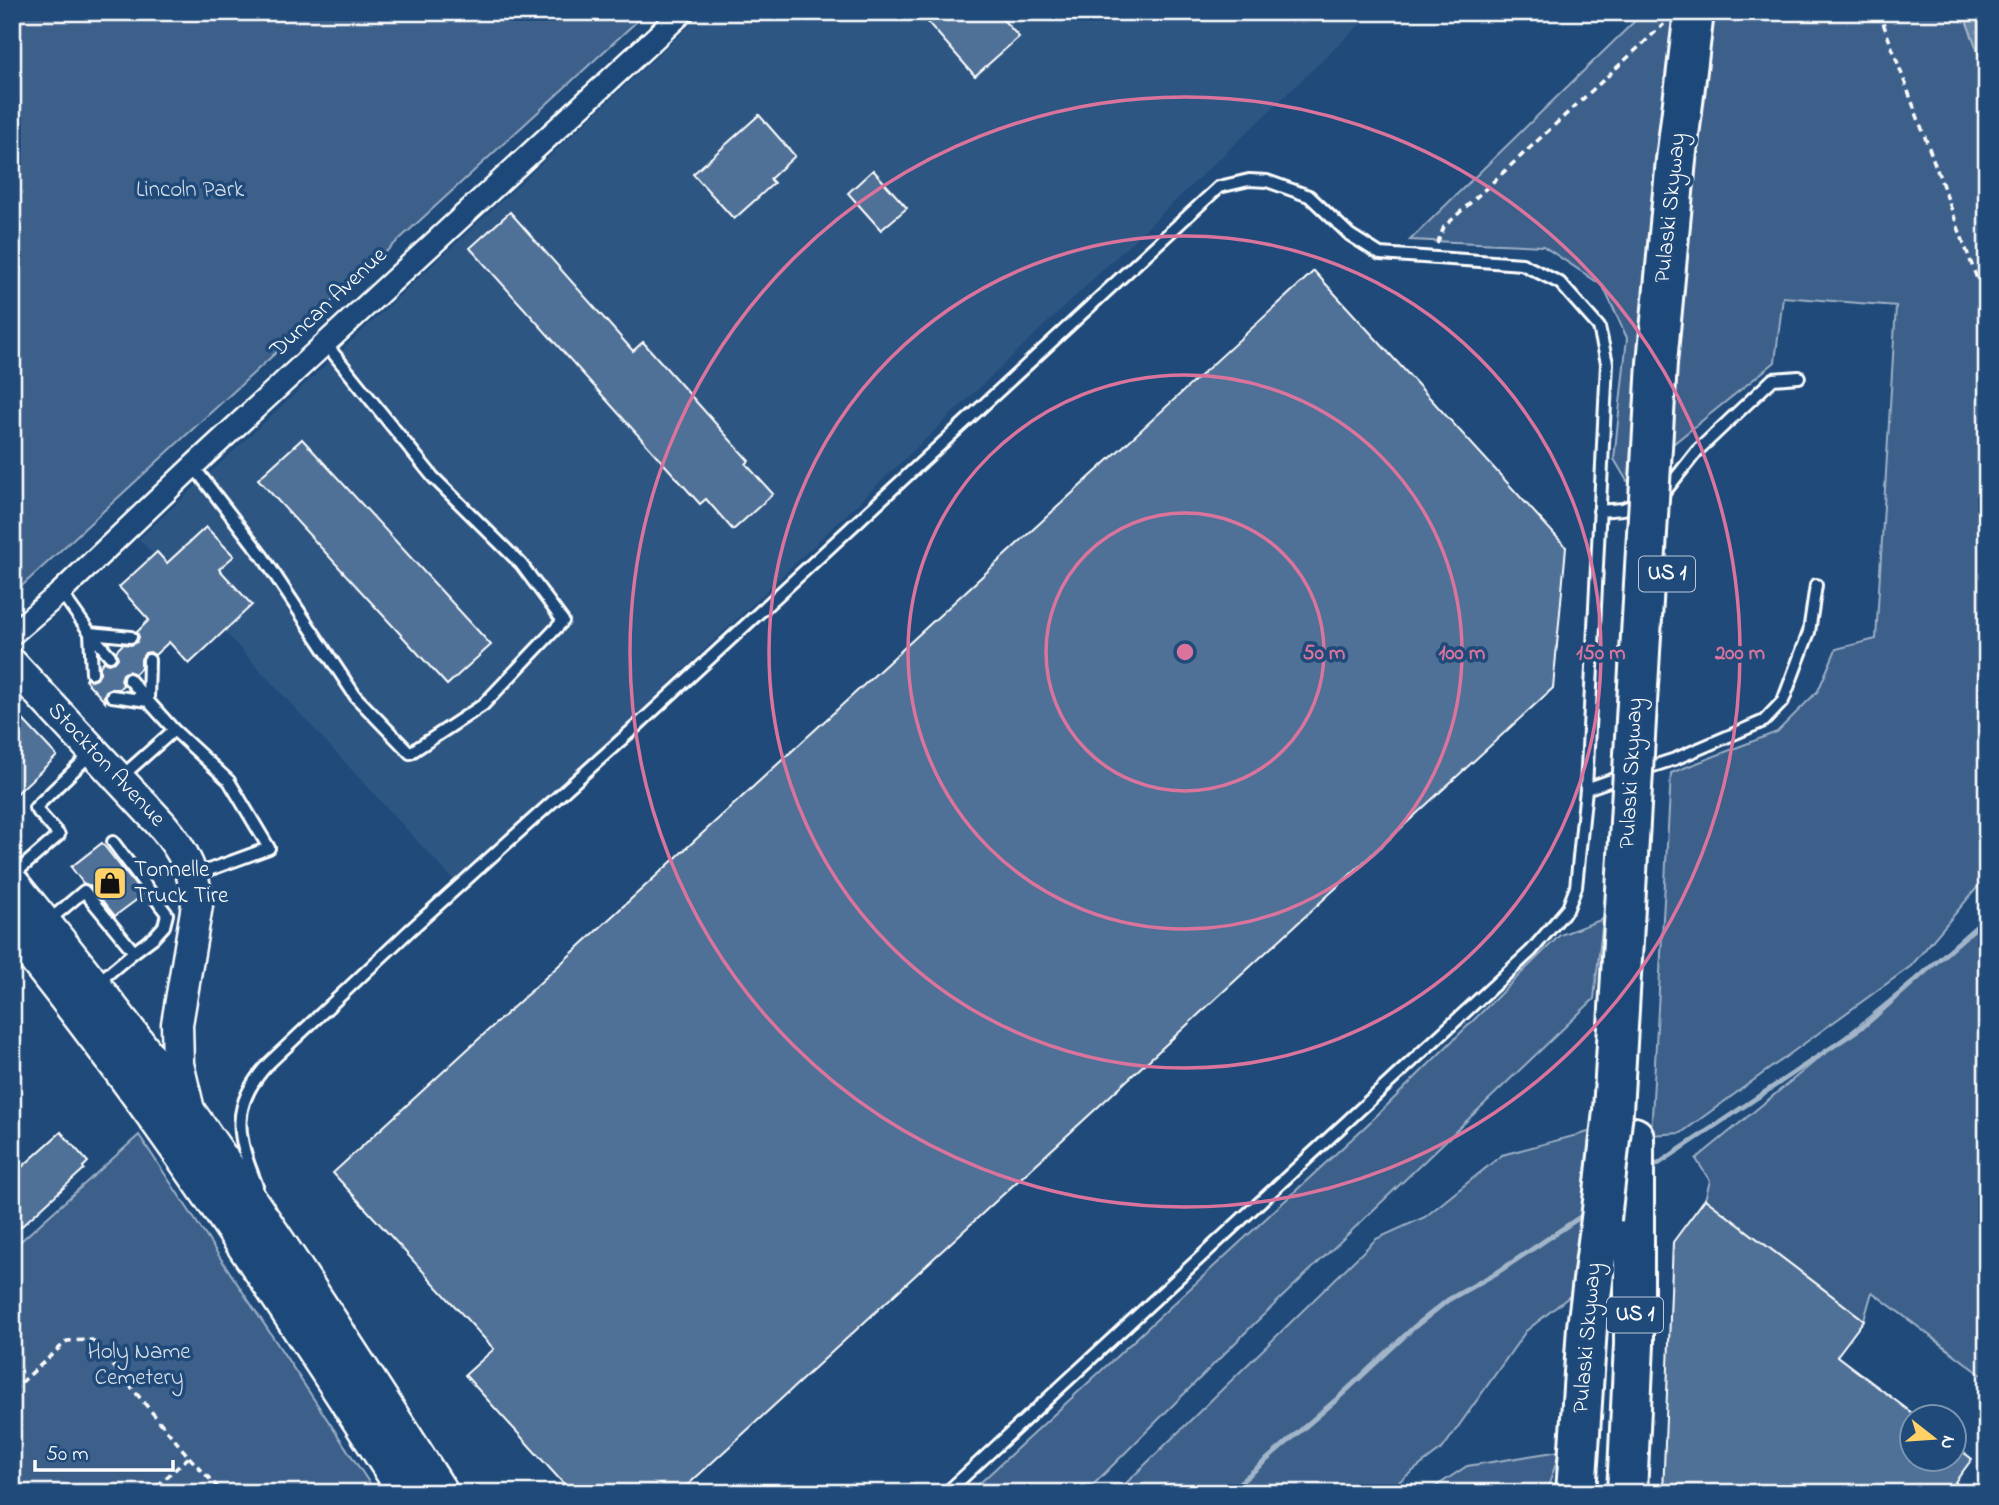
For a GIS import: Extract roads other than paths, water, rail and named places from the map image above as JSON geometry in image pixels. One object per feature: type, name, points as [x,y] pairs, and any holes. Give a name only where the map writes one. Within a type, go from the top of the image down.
[{"type":"highway","name":"Pulaski Skyway","points":[[1627,1493],[1634,1344],[1634,1137],[1675,430],[1692,230],[1718,12]]},
{"type":"highway","name":"Pulaski Skyway","points":[[1576,1493],[1587,1327],[1613,1111],[1657,363],[1676,160],[1682,16]]},
{"type":"highway","points":[[12,885],[28,926],[108,1051],[248,1247],[407,1493]]},
{"type":"highway","points":[[28,926],[93,986],[192,1119],[286,1255],[440,1493]]},
{"type":"main road","name":"Stockton Avenue","points":[[12,664],[175,840],[185,856],[197,895],[176,1042],[177,1064],[192,1119]]},
{"type":"street","name":"Duncan Avenue","points":[[12,635],[683,12]]},
{"type":"lane","points":[[286,1255],[244,1153],[240,1134],[242,1110],[252,1084],[262,1070],[409,931],[651,713],[1219,187],[1249,180],[1267,181],[1309,196],[1350,235],[1380,254],[1522,264],[1560,283],[1599,327],[1606,363],[1586,789],[1576,887],[1568,908],[1531,951],[946,1493]]},
{"type":"lane","points":[[193,466],[263,557],[356,697],[410,753],[483,705],[563,621],[521,564],[433,477],[325,343]]},
{"type":"lane","points":[[1600,511],[1623,509],[1663,494],[1698,451],[1773,379],[1799,377]]},
{"type":"lane","points":[[1586,789],[1675,759],[1764,720],[1783,701],[1809,632],[1816,585]]},
{"type":"lane","points":[[61,592],[110,656]]},
{"type":"lane","points":[[90,633],[131,637]]},
{"type":"lane","points":[[90,633],[92,673]]},
{"type":"lane","points":[[148,701],[149,660]]},
{"type":"lane","points":[[129,679],[174,730],[229,781],[269,848],[192,876]]},
{"type":"lane","points":[[112,696],[148,701]]},
{"type":"lane","points":[[119,779],[174,730]]},
{"type":"lane","points":[[12,876],[59,835],[34,808],[93,751]]},
{"type":"lane","points":[[93,986],[164,926],[167,914],[113,842]]},
{"type":"lane","points":[[28,926],[85,891],[134,952]]},
{"type":"waterway","points":[[1649,1170],[1865,1025],[1987,917]]},
{"type":"waterway","points":[[1228,1493],[1448,1300],[1498,1272],[1586,1213]]},
{"type":"place","name":"Tonnelle Truck Tire","points":[[110,883]]},
{"type":"park label","name":"Lincoln Park","points":[[190,190]]},
{"type":"park label","name":"Holy Name Cemetery","points":[[139,1365]]}]
